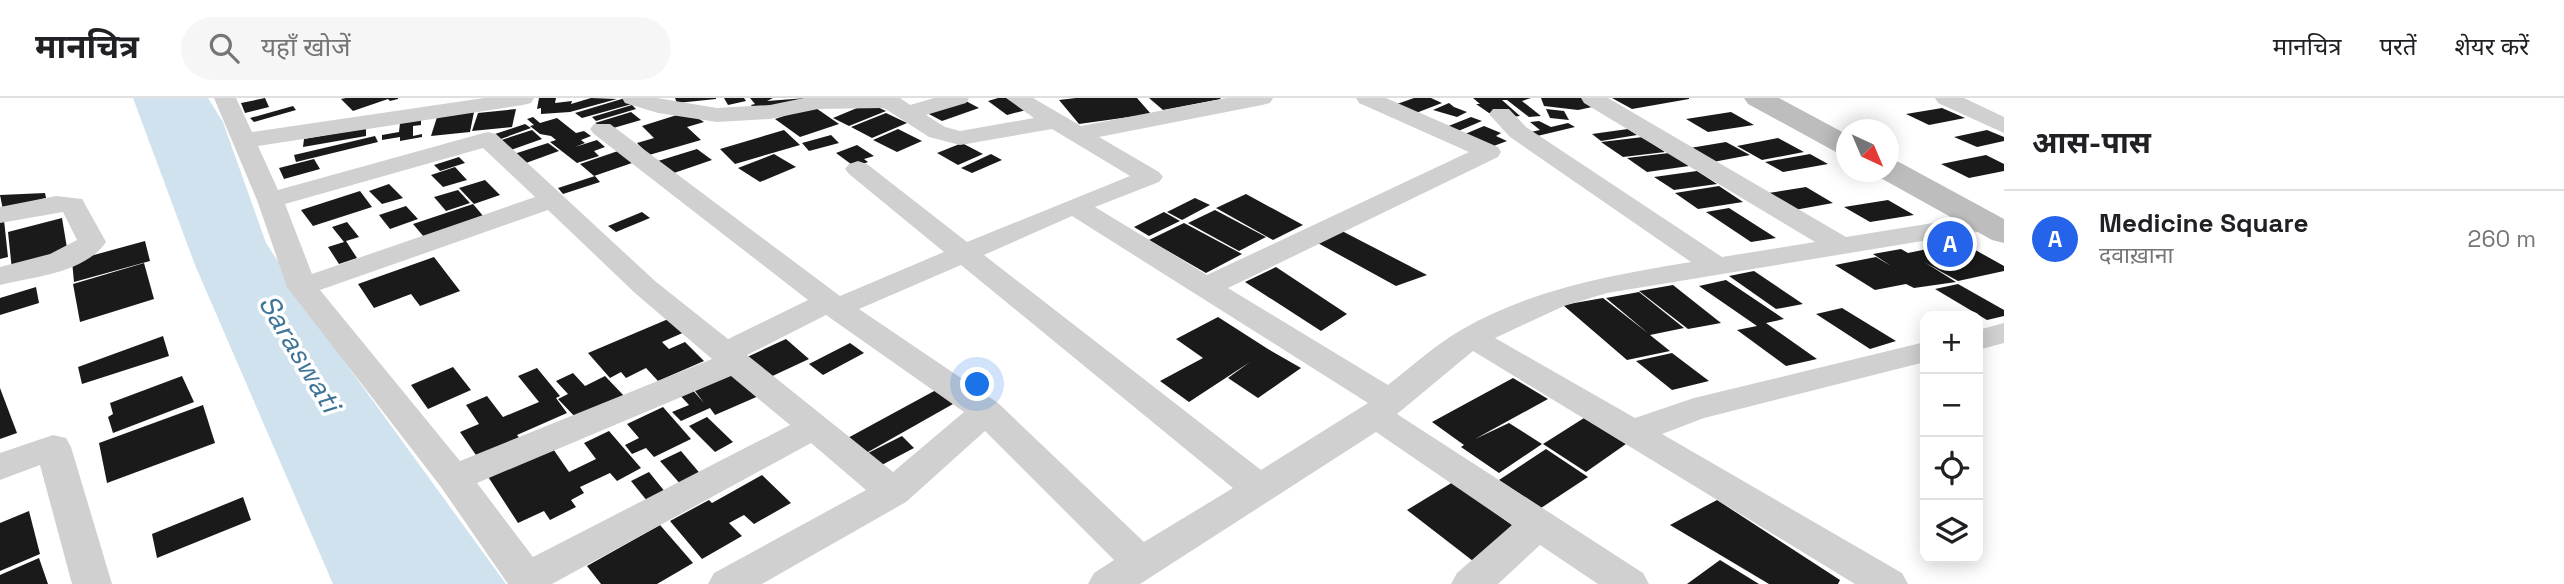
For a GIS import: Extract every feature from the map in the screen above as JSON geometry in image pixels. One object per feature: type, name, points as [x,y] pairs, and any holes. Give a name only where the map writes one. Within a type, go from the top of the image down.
[{"type":"street","points":[[225,98],[270,200],[302,287],[454,478],[528,581],[814,427]]},
{"type":"street","points":[[243,141],[434,106],[523,98]]},
{"type":"street","points":[[633,98],[666,107],[718,115],[770,113],[818,102],[890,101],[937,132],[960,138],[1066,128],[1262,98]]},
{"type":"street","points":[[907,113],[958,98]]},
{"type":"street","points":[[454,478],[730,357],[832,305],[965,254],[1074,206],[1150,177],[1017,98]]},
{"type":"street","points":[[1204,288],[1489,152],[1367,98]]},
{"type":"street","points":[[1592,98],[1841,246]]},
{"type":"street","points":[[1758,98],[1836,141]]},
{"type":"street","points":[[1783,98],[1836,127]]},
{"type":"street","points":[[1946,98],[2004,126]]},
{"type":"street","points":[[1501,114],[1518,132],[1716,266]]},
{"type":"street","points":[[603,129],[832,305],[986,411],[1141,563]]},
{"type":"street","points":[[270,200],[488,139],[645,287],[893,492]]},
{"type":"street","points":[[1899,162],[1997,224]]},
{"type":"street","points":[[858,169],[1261,490]]},
{"type":"street","points":[[1899,175],[1997,224]]},
{"type":"street","points":[[302,287],[553,200]]},
{"type":"street","points":[[0,215],[55,204],[74,205],[92,242],[80,252],[59,261],[0,276]]},
{"type":"street","points":[[1074,206],[1204,288],[1383,408],[1538,524],[1629,584]]},
{"type":"street","points":[[1108,584],[1261,490],[1383,408],[1471,337],[1553,300],[1603,285],[1841,246],[1997,224]]},
{"type":"street","points":[[1471,337],[1888,584]]},
{"type":"street","points":[[1633,432],[1694,408],[1920,353]]},
{"type":"street","points":[[728,584],[893,492],[986,411]]},
{"type":"street","points":[[0,467],[53,447],[92,584]]},
{"type":"street","points":[[1471,584],[1538,524]]},
{"type":"water","name":"Saraswati","points":[[133,98],[208,98],[223,122],[266,243],[344,361],[506,584],[333,584],[195,265]]},
{"type":"building","points":[[265,98],[269,107],[245,113],[241,103]]},
{"type":"building","points":[[346,98],[398,99],[388,99],[353,111],[341,99]]},
{"type":"building","points":[[539,98],[556,98],[555,103],[572,101],[571,104],[591,98],[617,99],[570,112],[541,114],[541,108],[537,109]]},
{"type":"building","points":[[625,98],[632,104],[582,118],[575,113]]},
{"type":"building","points":[[675,98],[716,98],[716,99],[677,103]]},
{"type":"building","points":[[724,98],[744,98],[746,101],[728,105]]},
{"type":"building","points":[[750,98],[773,98],[767,101],[806,98],[756,112],[751,105],[755,104]]},
{"type":"building","points":[[1009,98],[1026,110],[1007,115],[988,101]]},
{"type":"building","points":[[1137,98],[1151,114],[1079,124],[1059,100]]},
{"type":"building","points":[[1149,98],[1220,98],[1221,99],[1163,110]]},
{"type":"building","points":[[1414,98],[1431,98],[1442,103],[1416,113],[1397,104]]},
{"type":"building","points":[[1473,98],[1531,98],[1522,101],[1541,116],[1529,117],[1507,100],[1502,100],[1520,116],[1511,117],[1505,112],[1489,113],[1476,104],[1480,104]]},
{"type":"building","points":[[1541,98],[1585,98],[1597,106],[1578,110],[1544,106]]},
{"type":"building","points":[[1612,98],[1689,98],[1689,99],[1632,109]]},
{"type":"building","points":[[964,100],[979,108],[942,121],[927,113]]},
{"type":"building","points":[[869,103],[886,111],[849,126],[833,118]]},
{"type":"building","points":[[1449,103],[1467,112],[1457,117],[1433,110]]},
{"type":"building","points":[[632,105],[636,109],[596,121],[592,117]]},
{"type":"building","points":[[293,106],[296,110],[254,122],[250,118]]},
{"type":"building","points":[[813,106],[839,124],[800,137],[775,119]]},
{"type":"building","points":[[1942,108],[1965,118],[1929,125],[1906,114]]},
{"type":"building","points":[[516,109],[512,127],[472,131],[478,113]]},
{"type":"building","points":[[1546,109],[1564,111],[1569,120],[1550,118]]},
{"type":"building","points":[[474,112],[470,132],[431,136],[437,117]]},
{"type":"building","points":[[631,112],[641,120],[610,129],[604,124],[595,123]]},
{"type":"building","points":[[1731,112],[1754,125],[1708,132],[1686,119]]},
{"type":"building","points":[[886,113],[907,123],[872,138],[851,127]]},
{"type":"building","points":[[680,114],[696,117],[704,122],[687,127],[701,140],[649,155],[637,143],[654,138],[642,126]]},
{"type":"building","points":[[533,117],[540,123],[557,118],[576,133],[584,131],[591,136],[581,140],[585,143],[575,147],[597,140],[605,147],[594,151],[599,156],[577,163],[550,142],[556,140],[551,136],[540,134],[530,126],[534,125],[527,119]]},
{"type":"building","points":[[1471,117],[1482,121],[1456,132],[1446,127]]},
{"type":"building","points":[[421,120],[421,125],[413,126],[413,136],[422,134],[422,137],[400,141],[400,137],[382,140],[382,135],[399,132],[400,123]]},
{"type":"building","points":[[1539,121],[1551,127],[1568,123],[1575,127],[1533,137],[1526,133],[1540,130],[1530,122]]},
{"type":"building","points":[[525,124],[531,128],[498,140],[492,135]]},
{"type":"building","points":[[1484,126],[1501,133],[1496,136],[1507,141],[1491,147],[1465,134]]},
{"type":"building","points":[[366,128],[366,136],[303,147],[304,139]]},
{"type":"building","points":[[898,129],[922,141],[897,152],[873,140]]},
{"type":"building","points":[[1628,129],[1637,135],[1601,141],[1592,134]]},
{"type":"building","points":[[532,130],[542,139],[508,151],[495,142]]},
{"type":"building","points":[[784,130],[800,145],[735,164],[720,149]]},
{"type":"building","points":[[1987,130],[2004,137],[2004,141],[1977,147],[1954,137]]},
{"type":"building","points":[[831,135],[839,143],[809,151],[802,143]]},
{"type":"building","points":[[375,136],[378,142],[296,162],[294,155]]},
{"type":"building","points":[[1643,137],[1665,152],[1623,157],[1601,142]]},
{"type":"building","points":[[1778,138],[1804,152],[1762,160],[1737,146]]},
{"type":"building","points":[[1726,142],[1750,155],[1713,162],[1690,148]]},
{"type":"building","points":[[548,143],[559,151],[526,163],[514,154]]},
{"type":"building","points":[[962,143],[983,154],[958,165],[937,153]]},
{"type":"building","points":[[857,145],[874,156],[864,159],[868,162],[855,167],[836,153]]},
{"type":"building","points":[[697,149],[712,160],[671,174],[658,161]]},
{"type":"building","points":[[618,151],[632,163],[594,176],[580,164]]},
{"type":"building","points":[[1669,153],[1689,166],[1647,172],[1627,158]]},
{"type":"building","points":[[774,154],[796,167],[760,182],[738,168]]},
{"type":"building","points":[[991,154],[1002,160],[972,173],[961,168]]},
{"type":"building","points":[[1810,154],[1828,164],[1783,172],[1765,162]]},
{"type":"building","points":[[1986,155],[2004,164],[2004,171],[1969,178],[1941,164]]},
{"type":"building","points":[[459,157],[465,163],[440,171],[434,165]]},
{"type":"building","points":[[314,159],[320,169],[284,179],[279,168]]},
{"type":"building","points":[[455,167],[467,180],[443,187],[431,175]]},
{"type":"building","points":[[1697,171],[1717,184],[1674,190],[1654,177]]},
{"type":"building","points":[[595,176],[600,182],[563,194],[558,188]]},
{"type":"building","points":[[485,180],[500,195],[474,204],[459,188]]},
{"type":"building","points":[[389,184],[403,198],[382,204],[369,191]]},
{"type":"building","points":[[1719,186],[1743,202],[1698,209],[1675,193]]},
{"type":"building","points":[[1806,187],[1833,203],[1789,211],[1762,194]]},
{"type":"building","points":[[458,190],[470,203],[446,211],[434,197]]},
{"type":"building","points":[[360,191],[372,207],[313,226],[301,210]]},
{"type":"building","points":[[45,193],[46,198],[3,210],[0,195]]},
{"type":"building","points":[[1246,194],[1303,225],[1273,240],[1216,208]]},
{"type":"building","points":[[1195,198],[1210,205],[1182,220],[1167,212]]},
{"type":"building","points":[[1888,200],[1914,215],[1870,222],[1844,207]]},
{"type":"building","points":[[473,204],[484,217],[424,237],[413,224]]},
{"type":"building","points":[[406,206],[418,219],[390,229],[379,215]]},
{"type":"building","points":[[1729,208],[1776,238],[1751,242],[1706,212]]},
{"type":"building","points":[[1215,210],[1266,237],[1239,251],[1188,223]]},
{"type":"building","points":[[642,212],[650,218],[616,232],[608,226]]},
{"type":"building","points":[[1164,212],[1180,221],[1149,236],[1134,227]]},
{"type":"building","points":[[62,218],[68,254],[12,270],[8,232]]},
{"type":"building","points":[[4,220],[8,257],[0,259],[0,221]]},
{"type":"building","points":[[347,222],[359,237],[346,241],[357,258],[339,264],[328,247],[344,242],[332,227]]},
{"type":"building","points":[[1184,223],[1242,254],[1206,273],[1149,240]]},
{"type":"building","points":[[1340,230],[1427,275],[1396,286],[1316,242]]},
{"type":"building","points":[[145,241],[150,261],[74,282],[72,261]]},
{"type":"building","points":[[1961,242],[2004,266],[2004,271],[1958,281],[1924,262],[1956,282],[1914,288],[1906,284],[1875,290],[1835,265],[1876,257],[1891,266],[1873,254],[1901,249],[1908,253]]},
{"type":"building","points":[[434,257],[460,291],[420,306],[411,294],[374,308],[358,284]]},
{"type":"building","points":[[144,263],[154,299],[80,322],[73,284]]},
{"type":"building","points":[[1276,267],[1347,314],[1321,331],[1245,282]]},
{"type":"building","points":[[1754,271],[1803,304],[1776,309],[1729,276]]},
{"type":"building","points":[[1726,280],[1784,319],[1766,323],[1817,359],[1786,366],[1737,330],[1757,326],[1699,286]]},
{"type":"building","points":[[1958,284],[2004,310],[2004,316],[1987,320],[1983,318],[1983,311],[1972,311],[1935,289]]},
{"type":"building","points":[[1673,285],[1721,323],[1688,329],[1639,291]]},
{"type":"building","points":[[36,287],[39,303],[0,315],[0,298]]},
{"type":"building","points":[[1639,292],[1684,328],[1650,335],[1670,351],[1627,360],[1563,305],[1603,298],[1649,334],[1606,298]]},
{"type":"building","points":[[1842,308],[1896,341],[1870,349],[1816,314]]},
{"type":"building","points":[[673,317],[687,331],[662,342],[669,349],[685,342],[704,361],[658,381],[646,368],[626,378],[621,372],[610,378],[588,353]]},
{"type":"building","points":[[1218,317],[1301,368],[1258,398],[1228,378],[1250,362],[1189,402],[1160,381],[1203,358],[1176,339]]},
{"type":"building","points":[[163,336],[169,356],[82,384],[78,367]]},
{"type":"building","points":[[786,339],[809,359],[766,379],[745,358]]},
{"type":"building","points":[[850,343],[864,353],[823,375],[809,364]]},
{"type":"building","points":[[1672,353],[1709,381],[1672,390],[1636,361]]},
{"type":"building","points":[[453,367],[471,390],[428,409],[411,385]]},
{"type":"building","points":[[537,368],[560,396],[556,398],[567,413],[517,435],[520,439],[478,458],[460,432],[479,424],[466,405],[487,396],[503,417],[539,402],[518,376]]},
{"type":"building","points":[[737,368],[761,395],[715,415],[710,408],[681,421],[672,412],[689,405],[678,393],[690,387],[704,403],[692,387]]},
{"type":"building","points":[[573,373],[585,386],[605,376],[626,398],[579,421],[558,399],[568,394],[556,381]]},
{"type":"building","points":[[182,376],[194,402],[113,433],[108,417],[113,414],[110,403]]},
{"type":"building","points":[[1513,378],[1548,399],[1475,439],[1509,423],[1542,444],[1499,473],[1461,447],[1464,445],[1432,422]]},
{"type":"building","points":[[0,388],[17,433],[0,439]]},
{"type":"building","points":[[936,390],[953,404],[861,456],[844,440]]},
{"type":"building","points":[[203,405],[215,443],[107,483],[99,443]]},
{"type":"building","points":[[663,407],[691,439],[654,457],[646,448],[632,454],[625,445],[639,438],[627,424]]},
{"type":"building","points":[[707,417],[733,442],[715,452],[689,426]]},
{"type":"building","points":[[1584,418],[1626,444],[1586,472],[1543,444]]},
{"type":"building","points":[[609,431],[641,468],[617,481],[610,473],[580,487],[584,493],[571,500],[576,507],[550,520],[544,511],[518,523],[485,472],[549,443],[569,472],[596,459],[584,443]]},
{"type":"building","points":[[902,436],[914,448],[876,468],[864,455]]},
{"type":"building","points":[[1546,449],[1588,477],[1541,508],[1499,480]]},
{"type":"building","points":[[681,451],[703,477],[683,487],[660,461]]},
{"type":"building","points":[[649,472],[670,498],[652,507],[631,481]]},
{"type":"building","points":[[762,475],[791,503],[754,524],[744,515],[729,523],[742,536],[702,559],[670,521],[709,500],[712,503]]},
{"type":"building","points":[[1453,482],[1519,530],[1473,561],[1407,510]]},
{"type":"building","points":[[243,497],[251,520],[157,558],[152,534]]},
{"type":"building","points":[[1717,500],[1840,580],[1838,584],[1769,584],[1670,525]]},
{"type":"building","points":[[29,511],[40,554],[0,571],[0,523]]},
{"type":"building","points":[[660,525],[693,563],[657,584],[601,584],[587,566]]},
{"type":"building","points":[[39,558],[48,584],[0,584],[0,575]]},
{"type":"building","points":[[1720,560],[1759,584],[1687,584]]},
{"type":"place","name":"Medicine Square","points":[[1950,244]]}]
